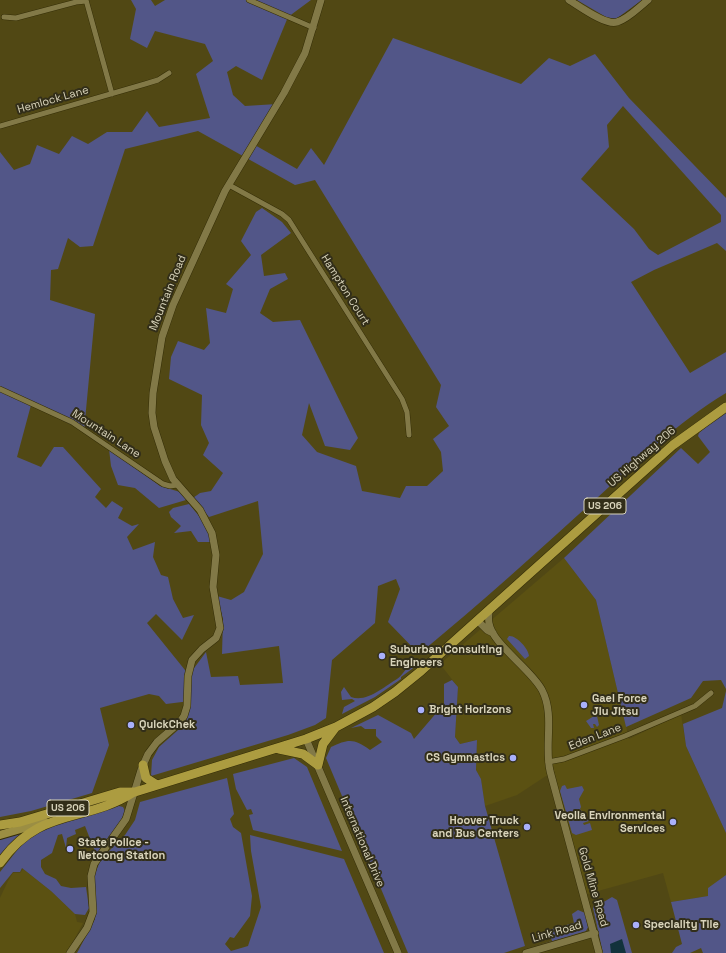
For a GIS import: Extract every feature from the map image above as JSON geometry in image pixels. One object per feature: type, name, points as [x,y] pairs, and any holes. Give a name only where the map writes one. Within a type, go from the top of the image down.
[{"type":"highway","name":"US Highway 206","points":[[489,610],[673,445],[726,407]]},
{"type":"highway","name":"US 206","points":[[0,863],[14,845],[38,827],[53,820],[122,800],[135,792],[306,739],[362,713],[395,692],[489,610]]},
{"type":"highway","points":[[276,749],[303,754],[318,765],[323,744],[336,726]]},
{"type":"highway","points":[[143,765],[146,778],[157,785]]},
{"type":"highway","name":"US 206","points":[[0,825],[20,822],[120,792],[135,792]]},
{"type":"main road","points":[[0,834],[53,820]]},
{"type":"street","points":[[4,17],[16,18],[86,0],[112,94]]},
{"type":"street","points":[[249,0],[314,28]]},
{"type":"street","name":"Mountain Road","points":[[70,953],[87,928],[92,912],[91,876],[94,864],[126,819],[143,765],[154,745],[179,723],[184,716],[188,706],[188,676],[192,660],[202,649],[216,638],[220,628],[213,587],[216,555],[212,533],[200,510],[177,485],[165,461],[153,420],[156,370],[162,337],[173,305],[228,185],[297,70],[314,28],[322,0]]},
{"type":"street","points":[[569,0],[603,19],[614,23],[623,19],[648,0]]},
{"type":"street","name":"Hemlock Lane","points":[[0,126],[158,80],[169,73]]},
{"type":"street","name":"Hampton Court","points":[[228,185],[282,214],[289,220],[402,399],[407,412],[409,435]]},
{"type":"street","name":"Mountain Lane","points":[[0,389],[72,422],[163,484],[170,486],[177,485]]},
{"type":"street","points":[[489,610],[489,622],[493,634]]},
{"type":"street","name":"Gold Mine Road","points":[[478,621],[493,634],[536,681],[544,693],[548,712],[548,762],[595,933],[599,953]]},
{"type":"street","name":"Eden Lane","points":[[548,762],[564,760],[625,736],[695,706],[711,693]]},
{"type":"street","name":"International Drive","points":[[306,739],[398,953]]},
{"type":"street","name":"Link Road","points":[[526,953],[595,933]]},
{"type":"shaded area","points":[[131,0],[151,0],[155,6],[165,0],[311,0],[288,17],[262,80],[236,66],[227,72],[233,95],[245,106],[277,104],[253,144],[297,169],[311,148],[324,165],[393,38],[521,84],[549,58],[570,66],[595,54],[629,98],[726,198],[726,251],[717,243],[654,270],[631,282],[690,373],[726,352],[726,393],[691,416],[659,442],[509,577],[419,654],[388,622],[400,589],[396,579],[378,586],[375,623],[332,660],[326,718],[315,725],[288,735],[151,776],[152,760],[159,747],[186,723],[190,701],[166,704],[159,696],[149,694],[100,708],[109,745],[92,793],[31,811],[0,817],[0,152],[14,170],[30,164],[37,145],[59,154],[72,136],[88,144],[107,132],[132,132],[147,111],[159,127],[210,118],[196,74],[213,61],[205,44],[155,31],[147,48],[130,39],[136,9]],"holes":[[[623,106],[721,215],[721,222],[658,255],[649,249],[634,229],[581,179],[609,147],[607,125]],[[198,131],[295,185],[315,180],[441,385],[436,407],[449,426],[433,439],[441,452],[443,471],[427,486],[406,486],[400,498],[362,491],[356,466],[317,452],[302,435],[309,403],[325,446],[350,450],[358,438],[300,320],[273,322],[260,313],[270,289],[288,279],[285,273],[264,276],[261,255],[291,233],[282,222],[262,208],[256,212],[241,241],[251,255],[226,284],[233,289],[226,313],[206,308],[210,343],[204,350],[178,341],[171,357],[169,379],[202,395],[201,425],[209,443],[203,455],[223,473],[211,491],[200,493],[193,498],[209,517],[258,501],[263,554],[244,592],[231,600],[217,596],[223,619],[222,654],[279,646],[283,683],[240,685],[238,676],[211,677],[206,652],[189,675],[147,623],[156,614],[182,640],[194,615],[183,618],[173,599],[168,577],[161,575],[153,557],[155,542],[133,550],[127,537],[139,524],[132,526],[118,518],[123,508],[112,501],[106,508],[95,497],[101,489],[63,447],[54,447],[41,467],[17,457],[31,405],[84,431],[95,314],[50,300],[51,270],[58,269],[68,238],[80,247],[93,246],[125,149]]]},
{"type":"shaded area","points":[[577,0],[642,0],[616,19],[606,17]]},
{"type":"shaded area","points":[[726,410],[726,689],[721,680],[703,681],[691,698],[626,727],[596,600],[564,558],[681,448],[698,464],[710,452],[698,436],[699,433]]},
{"type":"shaded area","points":[[109,449],[160,486],[180,492],[186,500],[159,508],[135,488],[118,485],[111,466]]},
{"type":"shaded area","points":[[189,504],[204,522],[213,542],[198,542],[191,531],[174,533],[181,526],[171,517],[169,512],[173,508]]},
{"type":"shaded area","points":[[564,558],[596,600],[629,739],[681,714],[686,746],[726,833],[726,875],[709,888],[708,896],[671,902],[663,873],[587,894],[552,772],[517,795],[485,806],[481,779],[476,770],[477,740],[460,744],[455,737],[458,687],[440,664]]},
{"type":"shaded area","points":[[509,636],[512,636],[522,643],[529,656],[525,659],[507,639]]},
{"type":"shaded area","points":[[410,660],[415,662],[416,666],[401,677],[401,679],[375,697],[342,714],[344,707],[355,701],[352,699],[342,700],[341,692],[344,687],[351,697],[363,698],[369,696],[376,693],[399,677],[411,666]]},
{"type":"shaded area","points":[[452,680],[458,687],[455,737],[460,744],[477,740],[476,770],[481,779],[485,806],[525,946],[504,953],[408,953],[326,758],[331,747],[342,742],[351,741],[360,743],[370,750],[382,742],[376,736],[376,729],[365,729],[361,726],[351,728],[378,715],[411,733],[414,739],[444,704],[444,684]]},
{"type":"shaded area","points":[[726,691],[726,833],[686,746],[683,724],[722,708]]},
{"type":"shaded area","points":[[594,716],[597,716],[599,725],[597,727],[593,724],[594,728],[591,728],[586,721]]},
{"type":"shaded area","points":[[294,758],[307,767],[342,851],[253,830],[249,815],[253,814],[251,809],[247,810],[236,789],[233,774]]},
{"type":"shaded area","points":[[227,778],[234,814],[230,819],[233,827],[241,833],[252,896],[250,916],[234,938],[230,937],[225,944],[231,951],[248,946],[261,907],[251,851],[250,835],[344,859],[384,953],[77,953],[95,919],[94,876],[101,859],[125,835],[135,820],[140,802]]},
{"type":"shaded area","points":[[565,785],[567,789],[582,786],[584,790],[579,799],[580,809],[589,821],[583,823],[584,825],[590,823],[592,830],[576,835],[572,833],[560,791],[562,786]]},
{"type":"shaded area","points":[[119,806],[123,807],[125,811],[120,823],[96,854],[85,826],[75,830],[76,834],[67,838],[66,848],[62,834],[58,835],[52,853],[41,860],[41,867],[45,874],[56,879],[61,886],[71,888],[86,887],[89,908],[85,915],[75,914],[51,891],[22,868],[20,872],[13,872],[0,888],[0,872],[26,839],[60,822]]},
{"type":"shaded area","points":[[26,830],[0,858],[0,837]]},
{"type":"shaded area","points":[[23,869],[51,891],[75,914],[77,922],[83,923],[67,953],[0,953],[0,898],[13,873],[20,873]]},
{"type":"shaded area","points":[[726,875],[726,953],[703,953],[701,948],[690,953],[672,953],[676,947],[682,944],[671,902],[708,896],[708,888]]},
{"type":"shaded area","points":[[612,897],[617,900],[632,953],[603,953],[593,908],[594,905],[597,906]]},
{"type":"shaded area","points":[[578,910],[585,913],[588,927],[586,931],[526,949],[552,941],[548,930],[574,923],[572,914]]},
{"type":"shaded area","points":[[622,939],[626,953],[611,953],[610,944]]},
{"type":"place","name":"Suburban Consulting Engineers","points":[[382,656]]},
{"type":"place","name":"Gael Force Jiu Jitsu","points":[[584,705]]},
{"type":"place","name":"Bright Horizons","points":[[421,710]]},
{"type":"place","name":"QuickChek","points":[[131,725]]},
{"type":"place","name":"CS Gymnastics","points":[[513,758]]},
{"type":"place","name":"Veolia Environmental Services","points":[[673,822]]},
{"type":"place","name":"Hoover Truck and Bus Centers","points":[[527,827]]},
{"type":"place","name":"State Police - Netcong Station","points":[[70,849]]},
{"type":"place","name":"Speciality Tile","points":[[636,925]]}]
